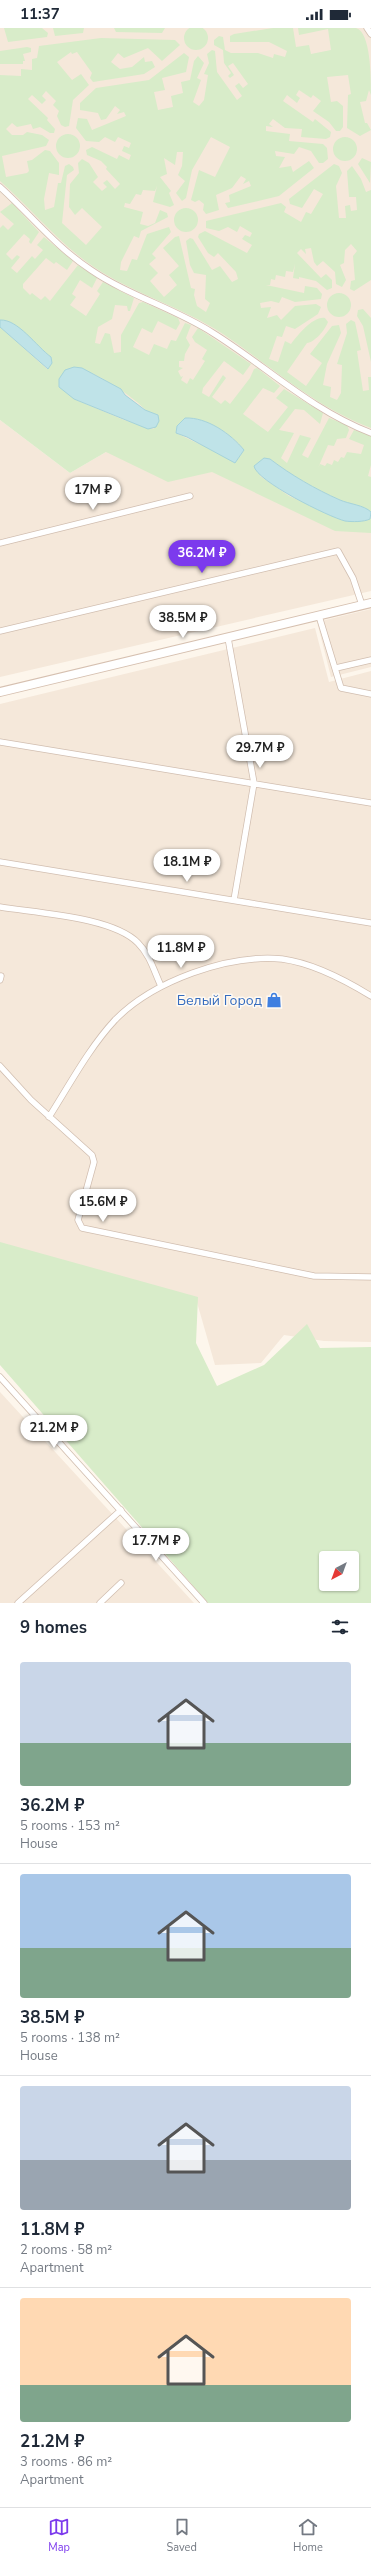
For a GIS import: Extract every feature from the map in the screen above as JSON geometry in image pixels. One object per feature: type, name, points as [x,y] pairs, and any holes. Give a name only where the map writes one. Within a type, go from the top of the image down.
[{"type":"street","points":[[367,28],[371,34]]},
{"type":"street","points":[[0,187],[49,237],[92,271],[137,296],[212,332],[316,406],[371,432]]},
{"type":"street","points":[[0,543],[190,496]]},
{"type":"street","points":[[0,631],[338,551],[352,578],[362,605]]},
{"type":"street","points":[[0,692],[371,603]]},
{"type":"street","points":[[319,616],[341,688],[371,694]]},
{"type":"street","points":[[228,638],[254,783],[234,900]]},
{"type":"street","points":[[336,668],[371,660]]},
{"type":"street","points":[[0,742],[371,803]]},
{"type":"street","points":[[0,862],[371,923]]},
{"type":"street","points":[[0,907],[103,924],[124,932],[145,951],[161,986]]},
{"type":"street","points":[[49,1117],[103,1033],[132,1006],[161,986],[197,972],[261,958],[283,959],[306,965],[371,996]]},
{"type":"street","points":[[0,1066],[49,1117],[92,1155],[94,1162],[78,1220],[82,1228],[314,1276],[371,1277]]},
{"type":"street","points":[[0,1377],[204,1603]]},
{"type":"street","points":[[18,1603],[121,1510]]},
{"type":"street","points":[[100,1603],[121,1583]]},
{"type":"shaded area","points":[[0,28],[371,28],[371,591],[0,677],[0,420],[70,473],[106,452],[0,346]]},
{"type":"shaded area","points":[[371,609],[371,667],[331,677],[317,622]]},
{"type":"shaded area","points":[[315,628],[329,682],[371,671],[371,1342],[324,1341],[284,1335],[261,1363],[215,1365],[196,1299],[0,1246],[0,704]]},
{"type":"shaded area","points":[[0,1392],[194,1603],[0,1603]]},
{"type":"green space","points":[[196,26],[204,30],[208,38],[204,46],[196,50],[188,46],[184,38],[188,30]]},
{"type":"green space","points":[[4,28],[42,28],[48,33],[47,37],[8,42]]},
{"type":"green space","points":[[53,28],[84,28],[83,33],[55,36]]},
{"type":"green space","points":[[114,28],[165,28],[162,33],[116,32]]},
{"type":"green space","points":[[273,28],[293,28],[296,47],[309,45],[311,54],[331,50],[328,29],[299,35],[298,28],[356,28],[361,31],[365,38],[369,57],[371,95],[369,90],[366,101],[360,102],[365,123],[367,123],[371,130],[360,136],[347,128],[348,95],[351,94],[348,75],[327,77],[331,102],[337,101],[343,106],[343,127],[340,131],[336,131],[329,122],[313,111],[321,101],[313,95],[311,98],[299,90],[296,95],[300,98],[297,103],[287,95],[283,101],[313,122],[315,119],[331,132],[330,137],[326,139],[301,137],[302,129],[285,128],[273,119],[269,124],[273,127],[266,126],[266,131],[290,134],[289,141],[323,144],[327,148],[328,159],[323,163],[319,163],[311,151],[299,147],[294,154],[275,151],[276,156],[285,157],[279,168],[291,166],[293,172],[309,161],[314,168],[279,196],[228,208],[225,203],[230,202],[229,195],[251,186],[249,181],[243,184],[246,179],[241,176],[232,188],[216,195],[219,210],[206,214],[203,210],[204,204],[199,200],[195,202],[191,200],[199,170],[215,177],[230,147],[211,137],[192,170],[186,198],[182,201],[176,193],[185,181],[178,175],[182,166],[183,152],[177,152],[175,165],[164,158],[167,174],[160,177],[171,191],[169,193],[174,205],[170,207],[153,202],[157,186],[155,191],[143,190],[141,195],[136,194],[130,204],[125,203],[124,207],[143,212],[140,224],[148,226],[155,223],[160,210],[167,213],[168,217],[141,231],[139,238],[134,236],[121,262],[120,270],[127,271],[132,259],[137,260],[147,234],[169,227],[171,232],[152,254],[156,258],[149,264],[158,273],[150,281],[164,297],[177,285],[169,275],[179,266],[163,248],[175,237],[179,236],[191,288],[195,289],[194,295],[197,306],[206,312],[210,303],[205,299],[206,275],[194,273],[190,265],[186,241],[190,238],[193,239],[212,270],[220,266],[232,282],[238,279],[236,272],[218,253],[214,257],[208,253],[198,237],[199,234],[205,231],[247,253],[252,245],[242,239],[245,235],[250,237],[252,233],[240,226],[237,232],[228,227],[219,231],[206,228],[206,221],[281,203],[286,207],[284,212],[301,222],[306,212],[311,214],[323,194],[314,189],[302,208],[290,204],[289,199],[334,164],[339,166],[342,173],[336,186],[339,218],[346,218],[345,206],[350,205],[351,211],[357,210],[356,197],[349,197],[347,171],[352,166],[361,179],[366,192],[371,190],[371,280],[354,291],[350,289],[351,281],[355,280],[353,256],[357,251],[351,244],[345,250],[344,263],[340,265],[346,280],[342,287],[336,284],[335,272],[323,261],[317,266],[314,262],[311,248],[305,249],[306,254],[301,249],[297,253],[321,278],[326,274],[332,280],[332,288],[327,290],[316,281],[299,277],[299,279],[293,278],[295,264],[293,272],[286,271],[285,277],[276,275],[275,280],[271,279],[270,285],[266,285],[304,293],[305,286],[317,288],[322,294],[321,299],[295,302],[282,297],[279,303],[271,301],[260,303],[261,308],[271,307],[267,318],[277,315],[281,320],[295,306],[316,304],[321,307],[318,314],[295,329],[286,326],[282,337],[277,336],[269,359],[278,362],[285,341],[291,344],[311,323],[320,318],[325,318],[328,322],[325,329],[316,338],[307,343],[287,372],[306,386],[322,363],[310,354],[332,326],[339,325],[341,333],[327,364],[323,385],[331,387],[330,397],[337,400],[341,393],[342,365],[337,364],[347,333],[346,324],[351,320],[355,322],[361,350],[357,351],[363,391],[369,390],[368,377],[371,377],[371,428],[312,398],[207,324],[109,277],[81,258],[57,237],[0,181],[0,75],[21,76],[21,69],[32,70],[32,59],[37,58],[39,46],[101,38],[175,40],[180,45],[162,61],[148,48],[124,58],[118,53],[111,62],[120,69],[132,67],[144,57],[145,62],[152,61],[155,67],[144,74],[93,82],[90,78],[92,73],[77,52],[72,54],[71,52],[57,62],[72,80],[81,74],[89,85],[73,100],[69,126],[65,127],[61,125],[57,116],[59,111],[53,105],[56,101],[46,91],[42,96],[46,100],[42,104],[32,95],[28,99],[48,118],[47,120],[55,129],[54,133],[50,133],[40,127],[33,129],[31,124],[17,127],[12,123],[6,129],[12,135],[23,135],[27,132],[42,135],[49,140],[46,146],[2,156],[6,177],[27,173],[29,171],[27,161],[32,160],[45,150],[50,151],[59,163],[59,175],[49,173],[44,199],[45,210],[54,207],[58,183],[61,183],[65,166],[69,164],[73,167],[74,170],[67,175],[62,223],[86,245],[102,227],[82,208],[75,215],[69,207],[70,184],[79,173],[78,163],[82,159],[89,163],[98,177],[93,182],[102,191],[107,187],[103,183],[107,180],[115,189],[120,184],[106,169],[107,167],[101,161],[87,155],[86,150],[92,147],[117,159],[119,155],[129,160],[131,155],[122,151],[124,146],[129,148],[131,143],[118,137],[115,142],[105,137],[99,142],[86,141],[76,128],[78,118],[87,119],[92,130],[126,116],[124,112],[117,114],[120,110],[115,106],[106,119],[101,120],[98,113],[80,110],[80,103],[96,88],[149,80],[184,53],[189,57],[186,72],[162,78],[165,90],[154,92],[158,110],[173,107],[171,96],[183,93],[181,82],[190,80],[194,61],[198,56],[204,63],[197,78],[201,80],[193,102],[199,106],[204,100],[208,75],[204,74],[209,63],[207,54],[212,50],[215,51],[217,72],[237,100],[242,96],[235,86],[239,83],[243,88],[248,84],[233,63],[228,66],[234,75],[230,78],[228,76],[231,73],[224,63],[223,50],[214,45],[214,40],[219,36],[223,37],[225,50],[231,53],[258,53],[273,58],[274,54],[285,57],[287,51],[269,42],[230,42],[230,36],[234,34]]},
{"type":"green space","points":[[27,47],[31,48],[31,52],[23,54],[25,61],[23,61],[23,64],[0,64],[0,51]]},
{"type":"green space","points":[[68,134],[73,135],[79,141],[79,151],[73,157],[68,158],[63,157],[57,151],[56,146],[57,141],[63,135]]},
{"type":"green space","points":[[345,137],[350,138],[356,144],[356,154],[350,160],[345,161],[340,160],[334,154],[333,149],[334,144],[340,138]]},
{"type":"green space","points":[[362,158],[371,162],[370,183],[358,164]]},
{"type":"green space","points":[[12,203],[39,232],[31,244],[29,242],[30,239],[24,234],[6,254],[12,260],[17,255],[20,257],[11,268],[17,273],[32,256],[35,259],[43,250],[37,245],[44,237],[73,261],[67,270],[56,262],[54,264],[46,258],[23,284],[23,288],[30,295],[32,293],[41,300],[45,296],[50,301],[78,265],[97,278],[92,288],[80,280],[72,294],[76,297],[70,305],[86,316],[100,294],[97,291],[103,282],[134,298],[130,311],[128,311],[127,306],[115,305],[112,319],[98,327],[95,343],[100,344],[105,333],[110,334],[114,353],[121,352],[121,335],[139,303],[143,302],[178,318],[180,323],[176,330],[158,321],[152,333],[142,328],[133,347],[149,355],[154,344],[167,349],[171,340],[176,341],[185,323],[191,325],[186,338],[190,345],[185,354],[184,361],[179,361],[179,367],[183,368],[178,371],[181,377],[183,376],[181,380],[187,384],[190,378],[193,380],[205,361],[202,359],[207,350],[195,342],[192,337],[198,328],[251,364],[243,375],[224,361],[203,388],[202,393],[209,397],[223,375],[226,378],[212,397],[221,404],[225,400],[230,404],[250,378],[254,369],[257,368],[280,386],[274,393],[263,388],[243,414],[268,432],[288,407],[276,398],[284,389],[323,413],[320,424],[304,410],[295,409],[279,430],[294,433],[281,458],[287,463],[300,435],[311,438],[302,455],[308,458],[329,418],[347,425],[349,430],[346,438],[337,439],[334,446],[328,445],[318,468],[320,464],[325,466],[327,463],[332,465],[334,460],[338,462],[341,457],[344,458],[347,452],[361,454],[364,445],[349,439],[354,430],[371,435],[371,465],[368,476],[371,477],[371,512],[364,508],[344,502],[321,491],[270,459],[260,476],[289,496],[345,521],[370,519],[371,513],[371,533],[335,531],[212,472],[168,482],[106,452],[70,473],[0,420],[0,327],[47,369],[51,357],[21,330],[8,322],[0,320],[0,228],[3,225],[8,230],[14,224],[0,212]],"holes":[[[74,367],[102,378],[124,392],[142,406],[147,412],[154,429],[124,420],[74,399]],[[185,418],[193,418],[210,423],[233,438],[244,450],[238,459],[206,447],[176,433],[177,426]]]},
{"type":"green space","points":[[186,208],[191,209],[197,215],[197,225],[191,231],[186,232],[181,231],[175,225],[174,220],[175,215],[181,209]]},
{"type":"green space","points":[[339,293],[344,294],[350,300],[350,310],[344,316],[339,317],[334,316],[328,310],[327,305],[328,300],[334,294]]},
{"type":"green space","points":[[363,309],[371,318],[371,362],[363,326],[357,316],[358,310]]},
{"type":"green space","points":[[0,1242],[198,1297],[196,1343],[217,1386],[264,1365],[307,1324],[320,1348],[371,1347],[371,1603],[208,1603],[0,1365]]},
{"type":"water","points":[[0,320],[7,321],[20,328],[51,357],[52,363],[48,369],[0,327]]},
{"type":"water","points":[[74,367],[82,368],[121,389],[125,395],[145,410],[158,415],[159,421],[156,427],[148,429],[74,399],[59,387],[59,379],[65,370]]},
{"type":"water","points":[[185,418],[193,418],[210,423],[239,444],[244,450],[235,463],[187,437],[176,433],[177,426]]},
{"type":"water","points":[[264,458],[270,459],[321,491],[340,500],[368,510],[371,512],[370,519],[358,522],[345,521],[324,513],[294,498],[258,473],[254,466]]},
{"type":"place","name":"Белый Город","points":[[274,1000]]}]
